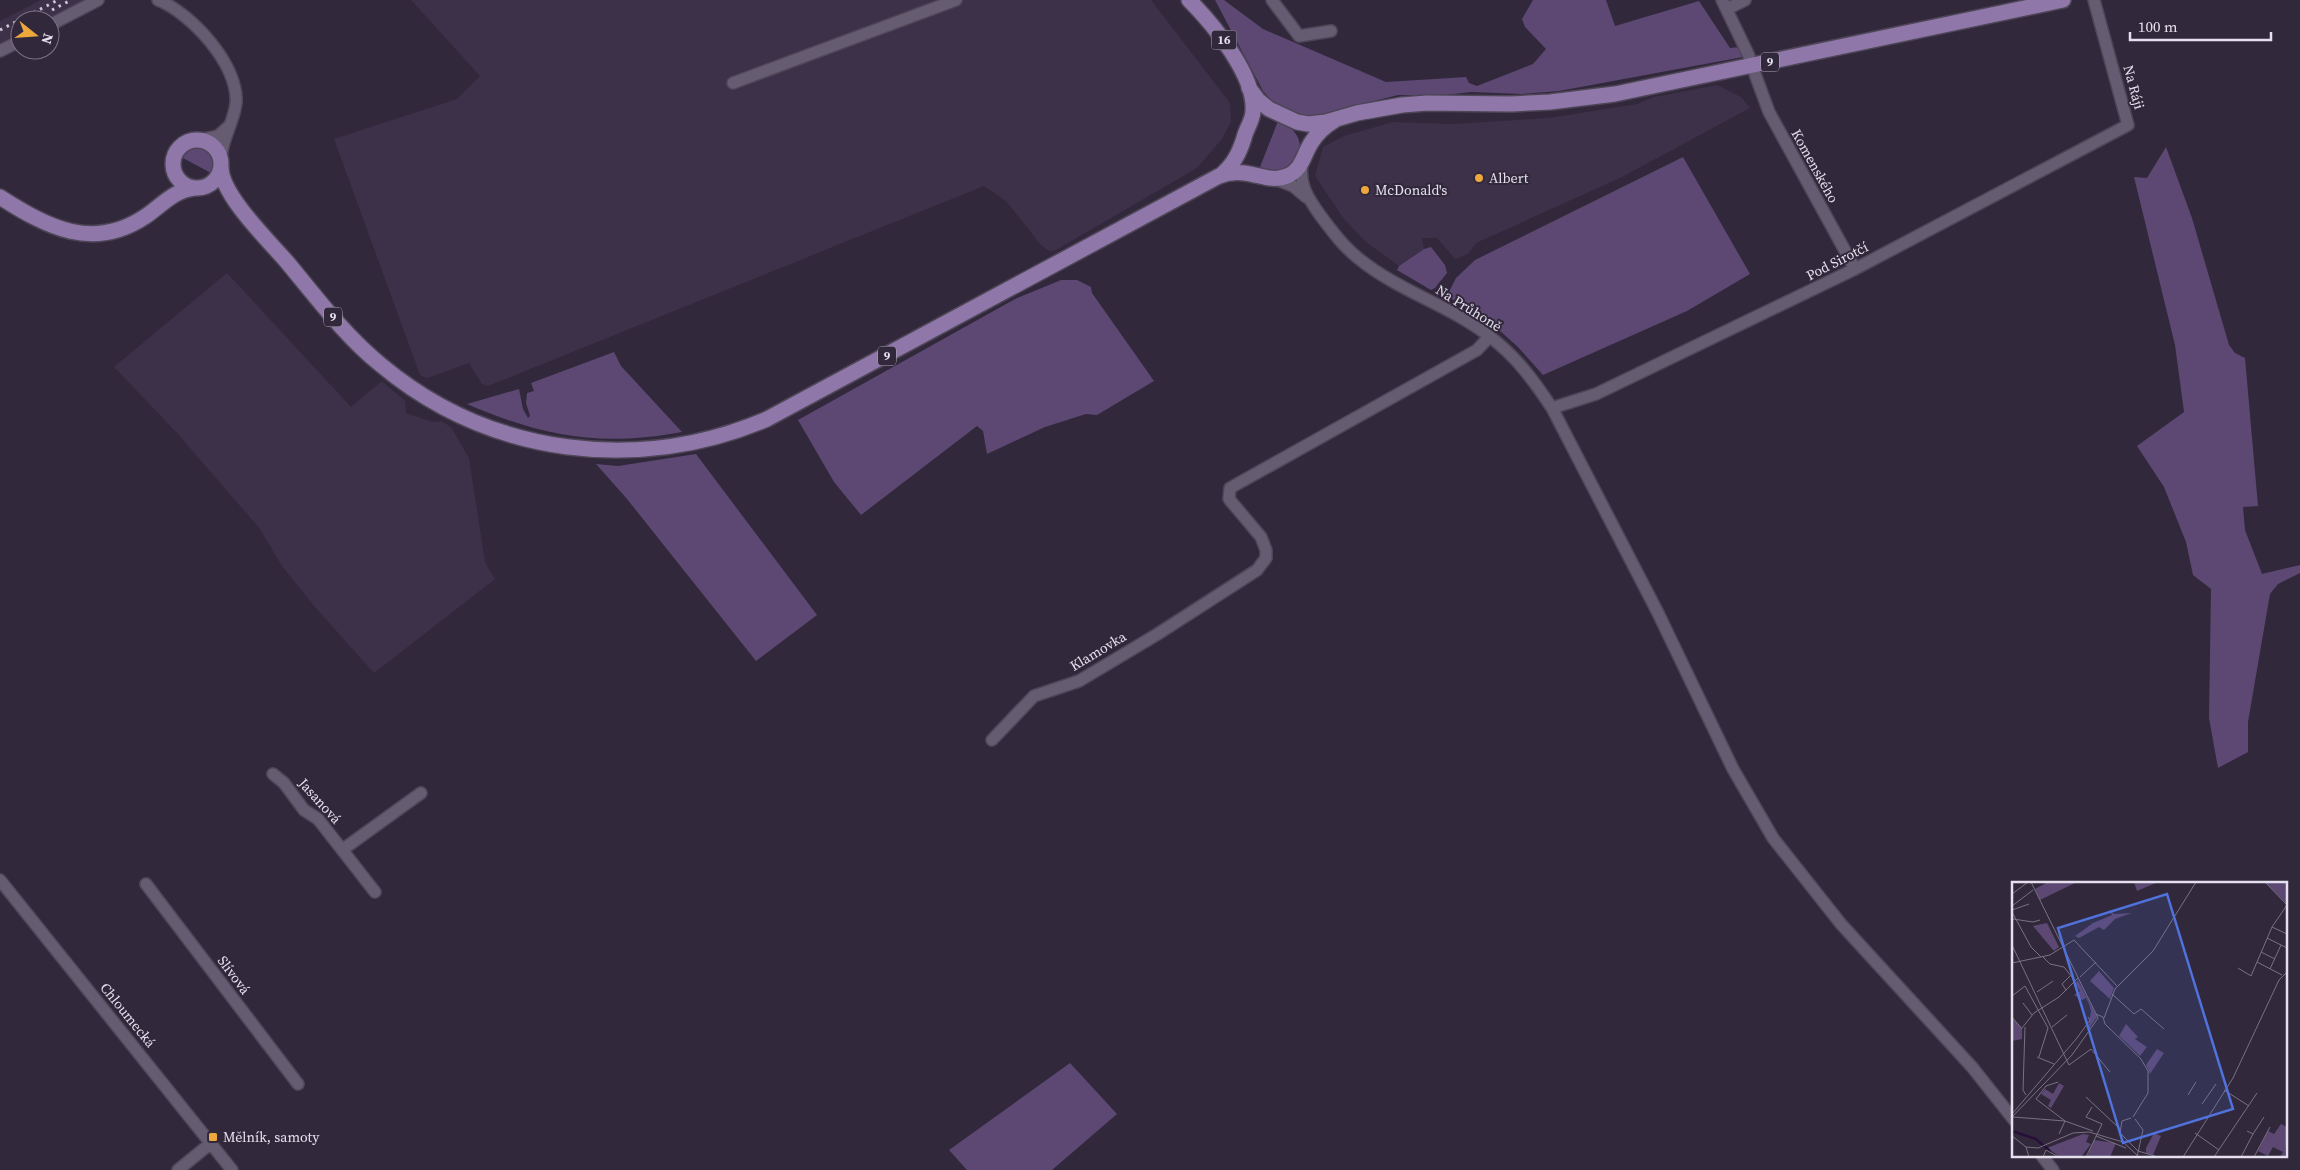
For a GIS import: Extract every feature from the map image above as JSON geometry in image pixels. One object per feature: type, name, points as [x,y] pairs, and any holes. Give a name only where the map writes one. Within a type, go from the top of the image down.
[{"type":"main road","name":"16","points":[[1189,0],[1221,36],[1248,88],[1253,111],[1248,128]]},
{"type":"main road","name":"9","points":[[199,140],[215,147],[221,163],[224,182],[237,203],[347,333],[380,364],[412,389],[467,420],[507,434],[566,448],[630,451],[695,443],[767,419],[1219,176],[1234,161],[1248,128],[1263,117],[1287,118],[1308,124],[1335,120],[1368,110],[1402,105],[1427,103],[1531,103],[1615,94],[2063,0]]},
{"type":"main road","name":"16","points":[[1248,88],[1264,105],[1287,118]]},
{"type":"main road","points":[[1287,118],[1304,135],[1304,158]]},
{"type":"main road","name":"9","points":[[1219,176],[1241,172],[1275,179],[1291,174],[1304,158],[1321,130],[1335,120]]},
{"type":"main road","points":[[162,203],[171,184],[174,159],[179,149],[188,142],[199,140]]},
{"type":"main road","points":[[1242,144],[1246,162],[1258,174]]},
{"type":"main road","points":[[0,197],[41,222],[62,230],[82,234],[103,233],[130,225],[180,191],[199,187],[215,180],[221,163]]},
{"type":"main road","name":"9","points":[[174,170],[180,180],[199,187],[216,190],[237,203]]},
{"type":"street","points":[[60,19],[98,0]]},
{"type":"street","points":[[158,0],[186,17],[228,67],[235,84],[236,98],[221,163]]},
{"type":"street","points":[[733,83],[956,0]]},
{"type":"street","points":[[1272,0],[1299,36],[1332,31]]},
{"type":"street","points":[[1745,0],[1724,5],[1749,56]]},
{"type":"street","name":"Na Ráji","points":[[2094,0],[2128,124]]},
{"type":"street","name":"Komenského","points":[[1755,74],[1769,112],[1855,269]]},
{"type":"street","name":"Pod Sirotčí","points":[[1552,408],[1596,394],[1855,269],[2128,124]]},
{"type":"street","points":[[199,140],[218,136],[229,126]]},
{"type":"street","name":"Na Průhoně","points":[[1304,158],[1301,178],[1309,200]]},
{"type":"street","name":"Na Průhoně","points":[[1275,179],[1293,186],[1309,200],[1340,240],[1359,259],[1394,282],[1458,316],[1490,336],[1522,366],[1552,408],[1658,613],[1733,769],[1773,838],[1841,924],[1972,1067],[2012,1117]]},
{"type":"street","name":"Klamovka","points":[[992,740],[1034,696],[1074,684],[1156,635],[1257,570],[1266,558],[1266,550],[1261,537],[1229,499],[1230,488],[1477,350],[1490,336]]},
{"type":"street","name":"Jasanová","points":[[273,774],[284,783],[304,810],[318,819],[375,892]]},
{"type":"street","points":[[342,850],[421,794]]},
{"type":"street","name":"Chloumecká","points":[[0,880],[232,1170]]},
{"type":"street","name":"Slívová","points":[[146,884],[298,1084]]},
{"type":"street","points":[[178,1170],[210,1142]]},
{"type":"street","points":[[2044,1158],[2053,1170]]},
{"type":"shaded area","points":[[41,0],[87,0],[60,14],[60,10],[21,10]]},
{"type":"shaded area","points":[[411,0],[1151,0],[1230,103],[1231,122],[1222,139],[1197,168],[1056,250],[1049,251],[1041,245],[1006,201],[984,186],[488,386],[482,384],[469,363],[427,378],[420,375],[334,139],[457,99],[480,76]]},
{"type":"shaded area","points":[[1215,0],[1224,0],[1263,29],[1386,82],[1466,77],[1469,83],[1477,86],[1533,64],[1546,49],[1525,27],[1522,19],[1533,0],[1606,0],[1615,26],[1699,1],[1730,48],[1740,47],[1743,57],[1559,91],[1522,94],[1471,92],[1445,95],[1398,95],[1311,117],[1292,113],[1275,104],[1263,91]]},
{"type":"shaded area","points":[[10,16],[10,40],[0,45],[0,21]]},
{"type":"shaded area","points":[[1717,85],[1741,97],[1750,108],[1622,177],[1476,243],[1468,254],[1455,259],[1437,238],[1422,238],[1424,249],[1399,266],[1366,242],[1344,219],[1315,176],[1323,147],[1344,136],[1393,122],[1453,124],[1549,118],[1637,104],[1654,97]]},
{"type":"shaded area","points":[[1278,121],[1291,128],[1298,138],[1300,148],[1298,157],[1292,165],[1283,170],[1272,171],[1260,167]]},
{"type":"shaded area","points":[[195,146],[205,148],[212,154],[214,163],[211,173],[181,157],[187,150]]},
{"type":"shaded area","points":[[2166,147],[2192,218],[2229,345],[2235,353],[2245,358],[2258,506],[2243,507],[2245,530],[2262,574],[2300,565],[2300,573],[2278,584],[2270,594],[2248,722],[2248,752],[2218,768],[2209,718],[2211,589],[2193,575],[2186,542],[2164,487],[2137,446],[2184,412],[2175,345],[2134,177],[2147,178]]},
{"type":"shaded area","points":[[1683,157],[1750,274],[1687,311],[1543,375],[1518,347],[1490,322],[1447,296],[1456,278],[1475,260]]},
{"type":"shaded area","points":[[1431,247],[1445,265],[1447,273],[1435,288],[1431,290],[1397,270],[1399,266],[1424,249]]},
{"type":"shaded area","points":[[227,273],[351,407],[382,381],[405,401],[406,413],[433,422],[441,421],[451,427],[469,458],[485,562],[495,579],[374,673],[314,606],[282,566],[260,529],[177,433],[114,367]]},
{"type":"shaded area","points":[[1061,280],[1077,280],[1091,287],[1092,293],[1154,381],[1097,415],[1086,414],[1045,427],[987,454],[983,431],[977,426],[861,515],[834,482],[798,420],[1015,299]]},
{"type":"shaded area","points":[[614,352],[621,366],[682,432],[625,439],[573,436],[521,424],[467,404],[519,389],[523,409],[528,418],[530,416],[526,403],[527,393],[534,391],[531,383]]},
{"type":"shaded area","points":[[696,454],[817,615],[756,661],[627,499],[596,464],[618,466]]},
{"type":"shaded area","points":[[1070,1063],[1117,1114],[1052,1170],[967,1170],[949,1150]]},
{"type":"railway","points":[[0,30],[58,0]]},
{"type":"railway","points":[[52,10],[71,0]]},
{"type":"place","name":"Albert","points":[[1479,178]]},
{"type":"place","name":"McDonald's","points":[[1365,190]]},
{"type":"place","name":"Mělník, samoty","points":[[213,1137]]}]
